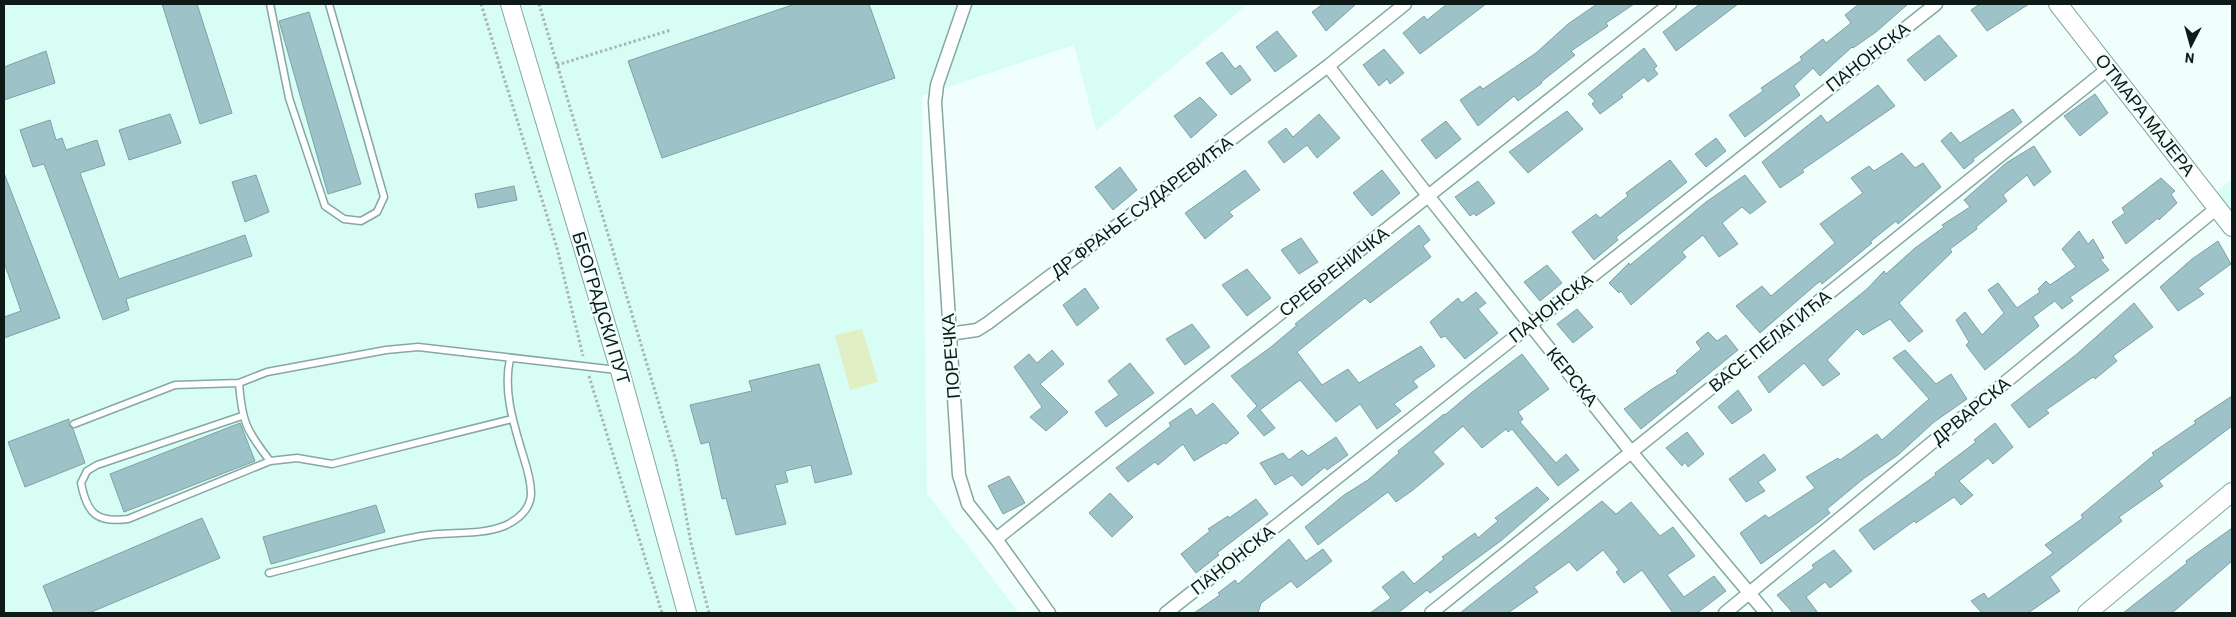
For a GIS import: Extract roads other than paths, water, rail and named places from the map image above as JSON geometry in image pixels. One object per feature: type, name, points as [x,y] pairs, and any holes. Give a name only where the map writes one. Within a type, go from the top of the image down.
[{"type":"main road","name":"БЕОГРАДСКИ ПУТ","points":[[510,4],[620,371],[687,613]]},
{"type":"main road","name":"ОТМАРА МАЈЕРА","points":[[2058,4],[2232,227]]},
{"type":"main road","points":[[2087,613],[2232,492]]},
{"type":"street","name":"ПОРЕЧКА","points":[[965,4],[937,85],[935,102],[959,476],[968,504],[996,539],[1049,613]]},
{"type":"street","name":"ДР ФРАЊЕ СУДАРЕВИЋА","points":[[949,334],[977,330],[988,323],[1328,66],[1405,4]]},
{"type":"street","name":"СРЕБРЕНИЧКА","points":[[996,539],[1670,4]]},
{"type":"street","name":"ПАНОНСКА","points":[[1166,613],[1936,4]]},
{"type":"street","name":"КЕРСКА","points":[[1328,66],[1632,453],[1766,613]]},
{"type":"street","name":"ВАСЕ ПЕЛАГИЋА","points":[[1431,613],[2109,68]]},
{"type":"street","name":"ДРВАРСКА","points":[[1725,613],[2217,208]]},
{"type":"lane","points":[[270,4],[289,98],[324,206],[344,219],[361,221],[377,212],[384,197],[329,4]]},
{"type":"lane","points":[[74,424],[175,385],[239,382],[268,372],[386,350],[418,347],[620,371]]},
{"type":"lane","points":[[269,573],[421,536],[502,527],[515,521],[530,504],[532,494],[531,480],[512,419],[506,376],[510,359]]},
{"type":"lane","points":[[239,382],[242,416],[253,439],[270,461]]},
{"type":"lane","points":[[242,416],[97,465],[87,471],[81,484],[90,508],[102,520],[128,519],[270,461],[298,458],[332,464],[512,419]]}]
